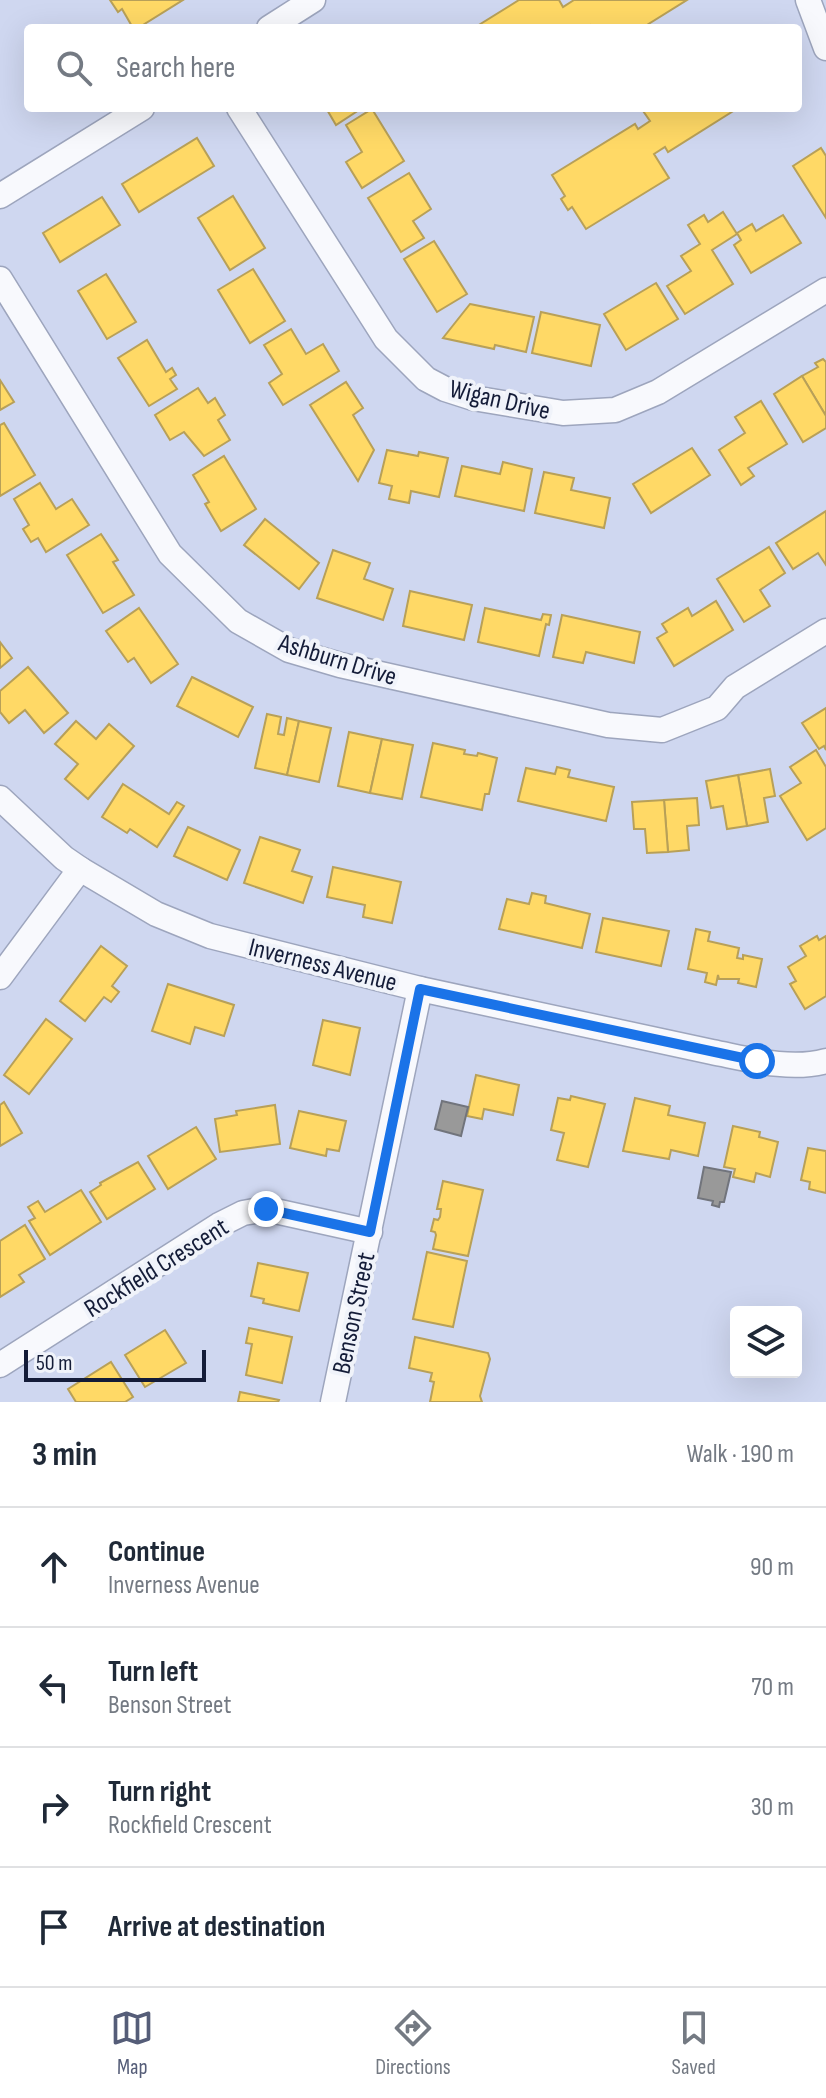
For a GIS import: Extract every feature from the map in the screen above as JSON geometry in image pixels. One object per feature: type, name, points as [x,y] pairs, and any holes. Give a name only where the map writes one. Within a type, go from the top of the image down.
[{"type":"street","points":[[275,24],[313,0]]},
{"type":"street","points":[[808,0],[826,48]]},
{"type":"street","points":[[0,196],[136,112]]},
{"type":"street","name":"Wigan Drive","points":[[242,112],[386,339],[426,379],[459,393],[563,413],[615,410],[658,392],[826,290]]},
{"type":"street","name":"Ashburn Drive","points":[[0,279],[170,554],[238,621],[289,650],[340,665],[608,725],[662,730],[717,708],[735,687],[826,631]]},
{"type":"street","name":"Inverness Avenue","points":[[0,798],[80,869],[156,914],[210,936],[420,989],[757,1061],[811,1065],[826,1061]]},
{"type":"street","points":[[0,977],[80,869]]},
{"type":"street","name":"Benson Street","points":[[333,1402],[420,989]]},
{"type":"street","name":"Rockfield Crescent","points":[[0,1365],[219,1225],[243,1213],[266,1209],[370,1232]]},
{"type":"building: Homes","points":[[110,0],[183,0],[144,24],[131,24],[122,9],[118,12]]},
{"type":"building: Homes","points":[[519,0],[559,0],[563,7],[574,0],[687,0],[648,24],[480,24]]},
{"type":"building: Homes","points":[[328,112],[356,112],[336,125]]},
{"type":"building: Homes","points":[[367,112],[374,112],[404,161],[362,188],[346,162],[362,152],[346,125]]},
{"type":"building: Homes","points":[[644,112],[732,112],[668,152],[665,147],[654,154],[669,178],[586,229],[572,207],[568,210],[561,199],[565,196],[552,175],[635,124],[638,129],[650,121]]},
{"type":"building: Homes","points":[[197,138],[214,166],[139,212],[122,184]]},
{"type":"building: Homes","points":[[821,148],[826,156],[826,218],[793,166]]},
{"type":"building: Homes","points":[[409,173],[431,209],[413,221],[424,238],[401,252],[368,198]]},
{"type":"building: Homes","points":[[233,196],[265,248],[230,270],[198,218]]},
{"type":"building: Homes","points":[[102,197],[120,225],[60,262],[43,233]]},
{"type":"building: Homes","points":[[723,212],[737,234],[712,250],[733,284],[685,314],[667,286],[691,271],[681,256],[700,244],[688,225],[704,215],[708,222]]},
{"type":"building: Homes","points":[[783,215],[801,243],[751,273],[734,245],[741,240],[737,233],[752,224],[756,231]]},
{"type":"building: Homes","points":[[434,241],[467,294],[437,312],[404,259]]},
{"type":"building: Homes","points":[[253,269],[285,321],[250,343],[218,290]]},
{"type":"building: Homes","points":[[106,274],[136,322],[107,339],[78,291]]},
{"type":"building: Homes","points":[[656,283],[678,319],[626,350],[604,314]]},
{"type":"building: Homes","points":[[470,304],[534,317],[526,352],[443,338]]},
{"type":"building: Homes","points":[[541,312],[600,325],[591,366],[532,353]]},
{"type":"building: Homes","points":[[291,329],[306,354],[323,344],[339,371],[283,405],[269,383],[282,374],[264,345]]},
{"type":"building: Homes","points":[[147,340],[166,372],[172,368],[176,375],[170,379],[177,389],[149,406],[118,358]]},
{"type":"building: Homes","points":[[823,359],[826,362],[826,416],[802,376],[818,367],[815,363]]},
{"type":"building: Homes","points":[[802,376],[826,416],[826,428],[803,442],[774,394]]},
{"type":"building: Homes","points":[[0,380],[14,402],[0,410]]},
{"type":"building: Homes","points":[[346,382],[363,408],[353,415],[374,450],[358,481],[310,405]]},
{"type":"building: Homes","points":[[198,388],[208,403],[215,398],[225,415],[218,420],[230,440],[204,456],[184,432],[170,440],[155,415]]},
{"type":"building: Homes","points":[[761,401],[787,444],[748,468],[754,476],[741,485],[719,450],[745,433],[735,417]]},
{"type":"building: Homes","points":[[4,423],[35,475],[0,496],[0,425]]},
{"type":"building: Homes","points":[[692,448],[710,475],[651,513],[633,484]]},
{"type":"building: Homes","points":[[387,450],[448,458],[439,497],[411,491],[409,503],[389,499],[392,486],[379,483]]},
{"type":"building: Homes","points":[[224,456],[256,509],[221,531],[193,475]]},
{"type":"building: Homes","points":[[503,462],[532,469],[524,511],[455,496],[462,466],[500,474]]},
{"type":"building: Homes","points":[[544,472],[574,478],[571,490],[610,498],[604,528],[535,513]]},
{"type":"building: Homes","points":[[40,483],[56,509],[72,499],[89,525],[46,552],[38,538],[31,542],[23,529],[29,525],[14,499]]},
{"type":"building: Homes","points":[[826,511],[826,565],[818,553],[793,569],[776,543]]},
{"type":"building: Homes","points":[[265,519],[319,563],[299,589],[244,545]]},
{"type":"building: Homes","points":[[101,534],[118,560],[113,562],[134,595],[103,613],[67,555]]},
{"type":"building: Homes","points":[[769,547],[785,573],[760,590],[770,606],[744,622],[717,579]]},
{"type":"building: Homes","points":[[333,550],[370,563],[364,579],[393,589],[383,620],[317,598]]},
{"type":"building: Homes","points":[[410,591],[472,605],[464,640],[403,626]]},
{"type":"building: Homes","points":[[716,601],[733,630],[674,666],[657,638],[667,632],[662,624],[688,608],[692,616]]},
{"type":"building: Homes","points":[[139,608],[178,664],[151,683],[134,658],[128,662],[106,631]]},
{"type":"building: Homes","points":[[485,608],[541,620],[543,614],[551,615],[539,656],[478,642]]},
{"type":"building: Homes","points":[[562,615],[640,632],[634,663],[586,652],[583,663],[553,657]]},
{"type":"building: Homes","points":[[0,642],[12,658],[0,668]]},
{"type":"building: Homes","points":[[28,667],[68,713],[44,733],[25,710],[9,723],[0,712],[0,691]]},
{"type":"building: Homes","points":[[192,677],[253,707],[238,737],[177,706]]},
{"type":"building: Homes","points":[[826,708],[826,750],[824,746],[819,749],[802,723]]},
{"type":"building: Homes","points":[[267,714],[281,717],[278,734],[284,735],[287,718],[299,721],[287,775],[255,768]]},
{"type":"building: Homes","points":[[76,721],[96,739],[109,724],[134,746],[88,799],[65,779],[78,764],[55,744]]},
{"type":"building: Homes","points":[[299,721],[331,728],[319,782],[287,775]]},
{"type":"building: Homes","points":[[349,732],[382,739],[370,793],[338,786]]},
{"type":"building: Homes","points":[[382,739],[413,745],[402,799],[370,793]]},
{"type":"building: Homes","points":[[433,743],[465,750],[464,754],[477,756],[478,753],[497,758],[482,810],[421,797]]},
{"type":"building: Homes","points":[[816,750],[826,767],[826,828],[807,840],[780,796],[801,783],[790,767]]},
{"type":"building: Homes","points":[[557,767],[570,770],[568,777],[614,787],[606,821],[518,801],[526,768],[555,774]]},
{"type":"building: Homes","points":[[770,769],[775,796],[764,798],[768,822],[747,826],[738,775]]},
{"type":"building: Homes","points":[[738,775],[747,826],[727,829],[723,806],[711,808],[706,781]]},
{"type":"building: Homes","points":[[123,784],[169,814],[177,802],[184,806],[157,847],[130,829],[127,833],[102,817]]},
{"type":"building: Homes","points":[[697,798],[699,825],[687,826],[689,850],[668,852],[664,800]]},
{"type":"building: Homes","points":[[664,800],[668,852],[647,853],[645,829],[634,829],[632,802]]},
{"type":"building: Homes","points":[[188,827],[240,850],[227,880],[174,856]]},
{"type":"building: Homes","points":[[260,837],[300,850],[292,871],[312,877],[303,903],[244,883]]},
{"type":"building: Homes","points":[[333,867],[401,882],[392,923],[363,917],[365,905],[327,897]]},
{"type":"building: Homes","points":[[532,893],[546,896],[545,903],[590,914],[582,948],[499,929],[507,899],[529,904]]},
{"type":"building: Homes","points":[[603,918],[669,931],[661,966],[596,952]]},
{"type":"building: Homes","points":[[696,929],[710,932],[708,941],[739,948],[737,958],[743,959],[743,955],[762,959],[756,987],[738,983],[739,979],[719,979],[718,975],[716,985],[705,982],[707,973],[688,969]]},
{"type":"building: Homes","points":[[817,936],[819,940],[826,936],[826,996],[805,1009],[790,984],[796,981],[788,967],[806,956],[800,946]]},
{"type":"building: Homes","points":[[101,946],[127,966],[112,986],[119,992],[111,1002],[104,997],[85,1021],[60,1001]]},
{"type":"building: Homes","points":[[168,984],[234,1005],[224,1036],[195,1027],[190,1044],[152,1031]]},
{"type":"building: Homes","points":[[46,1019],[72,1039],[29,1094],[4,1075]]},
{"type":"building: Homes","points":[[323,1020],[360,1028],[350,1075],[313,1065]]},
{"type":"building: Homes","points":[[476,1075],[519,1085],[513,1115],[484,1109],[482,1119],[467,1116]]},
{"type":"building: Homes","points":[[571,1096],[605,1104],[588,1167],[557,1160],[564,1133],[551,1130],[558,1098],[570,1100]]},
{"type":"building: Homes","points":[[635,1098],[670,1106],[668,1115],[705,1123],[698,1156],[671,1150],[669,1159],[623,1151]]},
{"type":"building: Homes","points":[[4,1102],[22,1133],[0,1146],[0,1105]]},
{"type":"building: Homes","points":[[275,1105],[280,1144],[220,1152],[215,1119],[237,1115],[236,1111]]},
{"type":"building: Homes","points":[[299,1111],[346,1121],[339,1151],[327,1149],[326,1156],[290,1148]]},
{"type":"building: Homes","points":[[733,1126],[760,1132],[759,1137],[778,1142],[770,1177],[756,1173],[754,1182],[733,1177],[735,1169],[724,1167]]},
{"type":"building: Homes","points":[[196,1127],[216,1159],[168,1189],[148,1156]]},
{"type":"building: Homes","points":[[808,1148],[826,1151],[826,1193],[809,1189],[810,1182],[801,1180]]},
{"type":"building: Homes","points":[[138,1162],[155,1189],[107,1219],[90,1192]]},
{"type":"building: Homes","points":[[443,1181],[483,1190],[468,1256],[433,1249],[436,1235],[431,1231],[434,1219],[440,1217],[441,1209],[437,1209]]},
{"type":"building: Homes","points":[[81,1190],[101,1222],[50,1255],[29,1221],[35,1218],[28,1207],[38,1201],[45,1212]]},
{"type":"building: Homes","points":[[25,1225],[45,1259],[19,1275],[24,1282],[0,1297],[0,1241]]},
{"type":"building: Homes","points":[[427,1252],[467,1261],[453,1327],[413,1319]]},
{"type":"building: Homes","points":[[258,1263],[308,1273],[299,1311],[263,1303],[264,1299],[251,1296]]},
{"type":"building: Homes","points":[[249,1328],[292,1337],[282,1383],[246,1375],[252,1344],[246,1343]]},
{"type":"building: Homes","points":[[165,1330],[186,1363],[145,1387],[125,1355]]},
{"type":"building: Homes","points":[[415,1337],[488,1353],[490,1359],[480,1396],[482,1402],[430,1402],[434,1382],[430,1381],[432,1373],[409,1368]]},
{"type":"building: Homes","points":[[111,1362],[133,1397],[125,1402],[76,1402],[68,1389]]},
{"type":"building: Homes","points":[[240,1392],[279,1400],[238,1402]]},
{"type":"building: Industry","points":[[442,1101],[468,1107],[461,1136],[435,1129]]},
{"type":"building: Industry","points":[[704,1167],[731,1172],[724,1202],[720,1202],[719,1207],[712,1205],[713,1201],[698,1198]]},
{"type":"route","points":[[266,1209],[370,1232],[420,989],[757,1061]]}]
